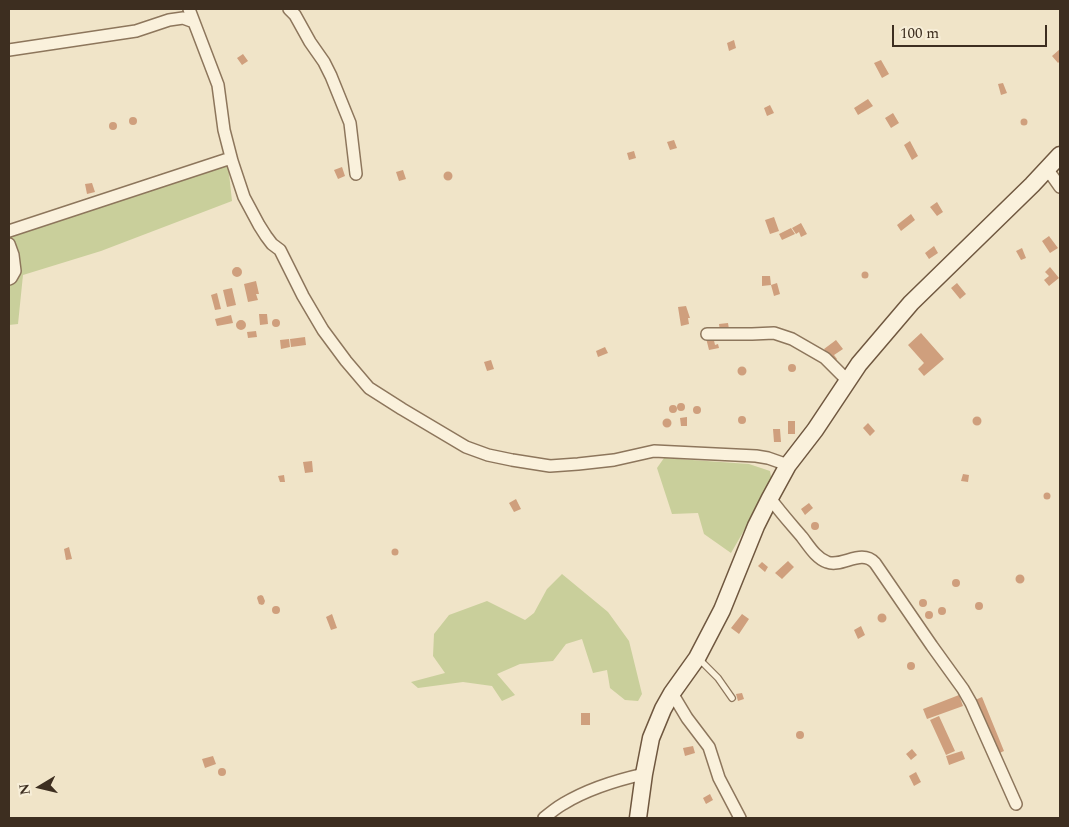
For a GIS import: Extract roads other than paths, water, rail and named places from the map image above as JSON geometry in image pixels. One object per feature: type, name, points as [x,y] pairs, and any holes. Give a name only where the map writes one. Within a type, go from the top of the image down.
[{"type":"street","points":[[189,9],[218,84],[224,130],[244,197],[258,224],[272,244],[280,250],[322,330],[369,388],[466,447],[488,456],[550,466],[614,460],[654,451],[756,456],[788,465]]},
{"type":"street","points":[[289,9],[295,15],[332,76],[350,123],[356,174]]},
{"type":"street","points":[[9,50],[136,31],[169,20],[183,18],[194,22]]},
{"type":"street","points":[[638,818],[651,738],[663,709],[697,658],[722,610],[756,526],[788,465],[847,380],[911,303],[1048,170],[1060,155]]},
{"type":"street","points":[[9,231],[231,158]]},
{"type":"street","points":[[1048,170],[1060,187]]},
{"type":"street","points":[[9,244],[13,255],[15,271],[9,279]]},
{"type":"street","points":[[707,334],[774,333],[792,339],[819,354],[847,380]]},
{"type":"street","points":[[770,498],[814,553],[823,560],[832,563],[864,557],[869,558],[875,563],[963,689],[1016,804]]},
{"type":"street","points":[[672,693],[687,718],[709,747],[719,778],[740,818]]},
{"type":"street","points":[[544,818],[561,805],[585,794],[624,778],[644,774]]},
{"type":"lane","points":[[697,658],[718,678],[732,698]]}]
